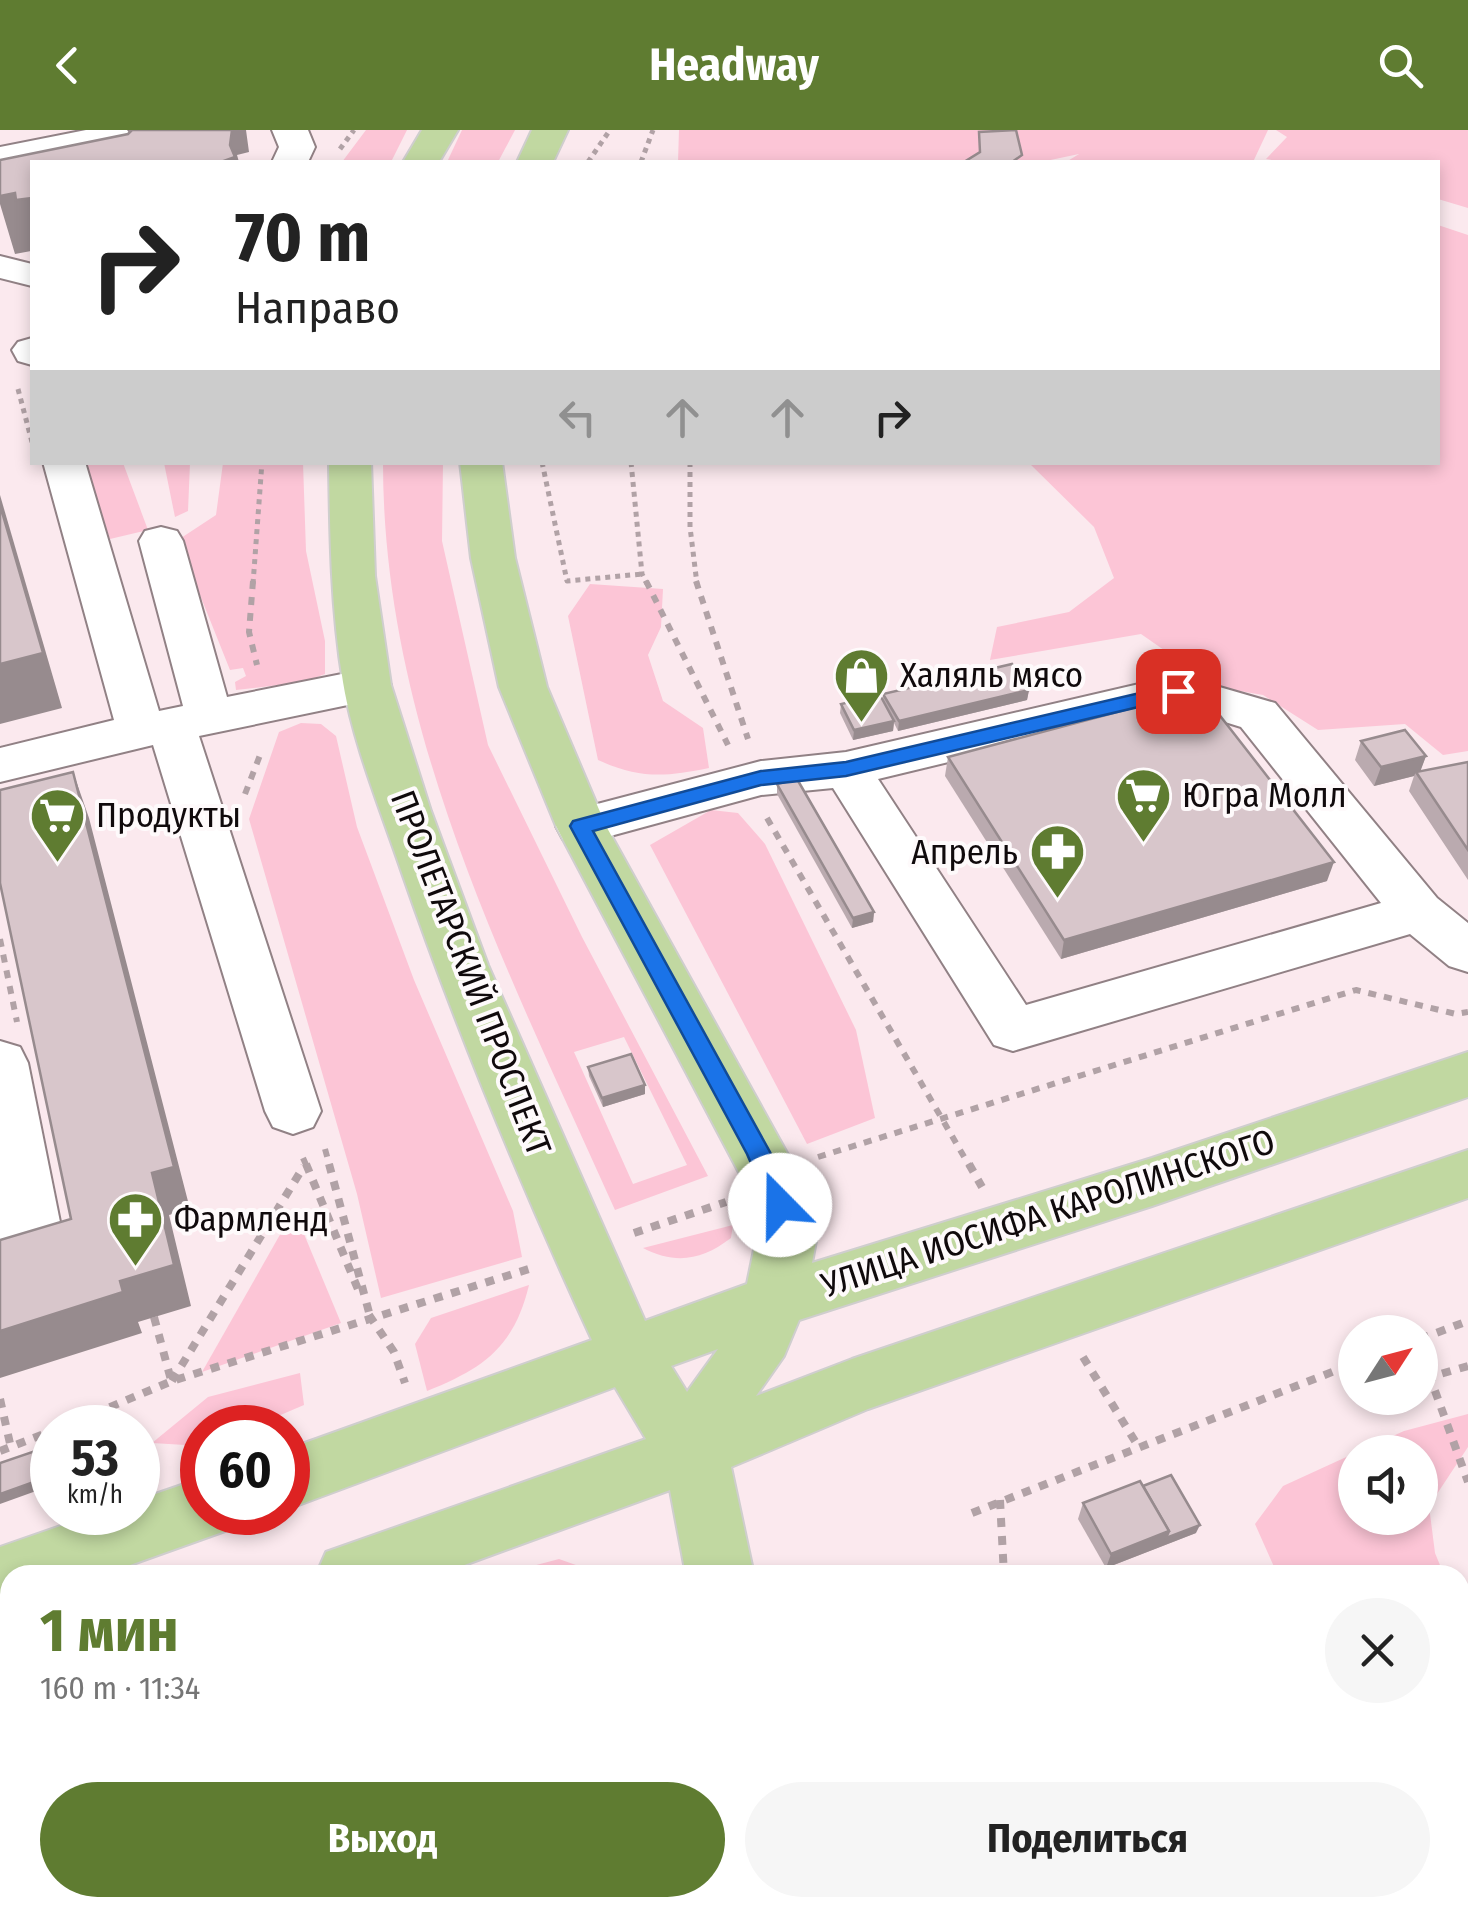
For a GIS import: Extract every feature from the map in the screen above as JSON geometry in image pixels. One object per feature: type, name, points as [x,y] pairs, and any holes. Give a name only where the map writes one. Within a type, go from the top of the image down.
[{"type":"main road","points":[[421,160],[440,130]]},
{"type":"main road","points":[[536,160],[550,130]]},
{"type":"main road","name":"ПРОЛЕТАРСКИЙ ПРОСПЕКТ","points":[[350,465],[353,576],[367,685],[460,965],[580,1249],[629,1352],[662,1410],[695,1450],[718,1565]]},
{"type":"main road","points":[[481,465],[493,558],[523,687],[581,826],[772,1180],[788,1230],[774,1301],[762,1336],[706,1416],[695,1450]]},
{"type":"main road","name":"УЛИЦА ИОСИФА КАРОЛИНСКОГО","points":[[310,1471],[774,1301],[1468,1074]]},
{"type":"main road","points":[[378,1565],[695,1450],[852,1387],[1468,1174]]},
{"type":"main road","points":[[39,1565],[180,1516]]},
{"type":"lane","points":[[290,130],[297,146],[291,160]]},
{"type":"lane","points":[[0,158],[110,142]]},
{"type":"lane","points":[[0,267],[30,275]]},
{"type":"lane","points":[[65,465],[174,724],[308,1127]]},
{"type":"lane","points":[[162,541],[197,680],[174,724]]},
{"type":"lane","points":[[0,765],[174,724],[367,685]]},
{"type":"lane","points":[[581,826],[754,781],[846,769],[1178,691],[1258,715],[1418,912],[1468,952]]},
{"type":"lane","points":[[846,769],[1013,1030],[1418,912]]},
{"type":"lane","points":[[0,1064],[30,1222],[0,1230]]},
{"type":"path","points":[[589,160],[610,130]]},
{"type":"path","points":[[643,160],[653,130]]},
{"type":"path","points":[[242,801],[267,738],[267,705],[249,632],[262,465]]},
{"type":"path","points":[[543,465],[568,581],[642,574]]},
{"type":"path","points":[[631,465],[642,574],[1005,1228]]},
{"type":"path","points":[[690,465],[695,576],[754,781]]},
{"type":"path","points":[[115,1405],[172,1381],[714,1208],[834,1149],[944,1119],[1356,990],[1456,1014],[1468,1012]]},
{"type":"path","points":[[308,1127],[370,1316]]},
{"type":"path","points":[[172,1381],[304,1165],[308,1127]]},
{"type":"path","points":[[304,1165],[370,1316]]},
{"type":"path","points":[[1056,1315],[1138,1446]]},
{"type":"path","points":[[154,1317],[172,1381]]},
{"type":"path","points":[[1438,1333],[1468,1322]]},
{"type":"path","points":[[1468,1366],[1430,1377],[1468,1482]]},
{"type":"path","points":[[972,1512],[1338,1370]]},
{"type":"path","points":[[0,1399],[10,1448]]},
{"type":"path","points":[[0,1452],[30,1439]]},
{"type":"path","points":[[1000,1500],[1003,1565]]},
{"type":"shaded area","points":[[366,130],[407,130],[392,160],[344,160]]},
{"type":"shaded area","points":[[462,130],[515,130],[499,160],[448,160]]},
{"type":"shaded area","points":[[679,130],[1268,130],[1254,160],[1069,160],[1079,154],[1050,160],[678,160]]},
{"type":"shaded area","points":[[1276,130],[1468,130],[1468,208],[1440,200],[1440,160],[1266,159],[1287,137]]},
{"type":"shaded area","points":[[1440,226],[1468,235],[1468,751],[1443,755],[1405,724],[1318,730],[1263,695],[1217,687],[1141,634],[990,660],[997,627],[1069,612],[1114,578],[1094,527],[1031,465],[1440,465]]},
{"type":"shaded area","points":[[83,465],[124,465],[148,530],[110,539]]},
{"type":"shaded area","points":[[164,465],[190,465],[188,511],[175,517]]},
{"type":"shaded area","points":[[223,465],[303,465],[306,551],[325,641],[325,674],[304,682],[236,690],[235,682],[246,676],[243,668],[230,670],[178,540],[216,515]]},
{"type":"shaded area","points":[[383,465],[443,465],[442,541],[488,745],[582,937],[708,1176],[615,1210],[534,1030],[459,847],[428,754],[404,659],[389,562]],"holes":[[[624,1037],[687,1165],[633,1184],[574,1052]]]},
{"type":"shaded area","points":[[590,584],[663,589],[661,627],[648,655],[663,701],[703,728],[709,768],[653,774],[627,771],[598,760],[568,616]]},
{"type":"shaded area","points":[[301,723],[321,724],[336,736],[357,827],[414,980],[513,1211],[522,1257],[381,1298],[357,1194],[249,819],[279,732]]},
{"type":"shaded area","points":[[711,810],[738,813],[765,844],[856,1030],[875,1118],[807,1144],[650,845]]},
{"type":"shaded area","points":[[294,1210],[341,1323],[202,1372]]},
{"type":"shaded area","points":[[733,1225],[731,1238],[688,1258],[667,1257],[643,1248]]},
{"type":"shaded area","points":[[529,1285],[515,1324],[494,1353],[465,1373],[427,1391],[415,1344],[431,1318]]},
{"type":"shaded area","points":[[300,1373],[304,1405],[198,1405],[208,1397]]},
{"type":"shaded area","points":[[1468,1414],[1468,1447],[1438,1492],[1438,1435],[1395,1435]]},
{"type":"shaded area","points":[[180,1420],[180,1445],[160,1443],[160,1436]]},
{"type":"shaded area","points":[[1338,1461],[1338,1535],[1433,1535],[1440,1565],[1273,1565],[1255,1524],[1283,1486]]},
{"type":"shaded area","points":[[559,1559],[576,1565],[536,1565]]},
{"type":"building","points":[[132,130],[232,130],[230,145],[235,157],[30,160],[30,198],[16,200],[15,193],[0,196],[0,160],[128,134]]},
{"type":"building","points":[[1016,130],[1022,155],[1015,160],[967,160],[980,152],[979,132]]},
{"type":"building","points":[[0,505],[43,653],[0,664]]},
{"type":"building","points":[[1012,664],[1029,690],[899,721],[883,694]]},
{"type":"building","name":"Югра Молл","points":[[1200,690],[1334,862],[1064,940],[948,757]]},
{"type":"building","points":[[880,695],[894,721],[854,730],[841,704]]},
{"type":"building","points":[[1405,730],[1426,756],[1381,767],[1361,741]]},
{"type":"building","points":[[1468,762],[1468,850],[1416,772]]},
{"type":"building","points":[[73,772],[174,1167],[152,1173],[174,1265],[120,1281],[123,1292],[0,1331],[0,1240],[71,1219],[0,883],[0,790]]},
{"type":"building","points":[[797,779],[874,912],[853,918],[777,784]]},
{"type":"building","points":[[631,1054],[645,1085],[602,1098],[588,1067]]},
{"type":"building","points":[[30,1453],[30,1483],[0,1494],[0,1463]]},
{"type":"building","points":[[1171,1475],[1200,1525],[1166,1538],[1169,1531],[1143,1486]]},
{"type":"building","points":[[1140,1481],[1169,1531],[1111,1554],[1083,1503]]},
{"type":"place","name":"Халяль мясо","points":[[861,724]]},
{"type":"place","name":"Югра Молл","points":[[1143,844]]},
{"type":"place","name":"Продукты","points":[[57,864]]},
{"type":"place","name":"Апрель","points":[[1057,901]]},
{"type":"place","name":"Фармленд","points":[[135,1268]]},
{"type":"route","points":[[780,1205],[758,1152],[581,826],[761,778],[846,769],[1178,691]]}]
